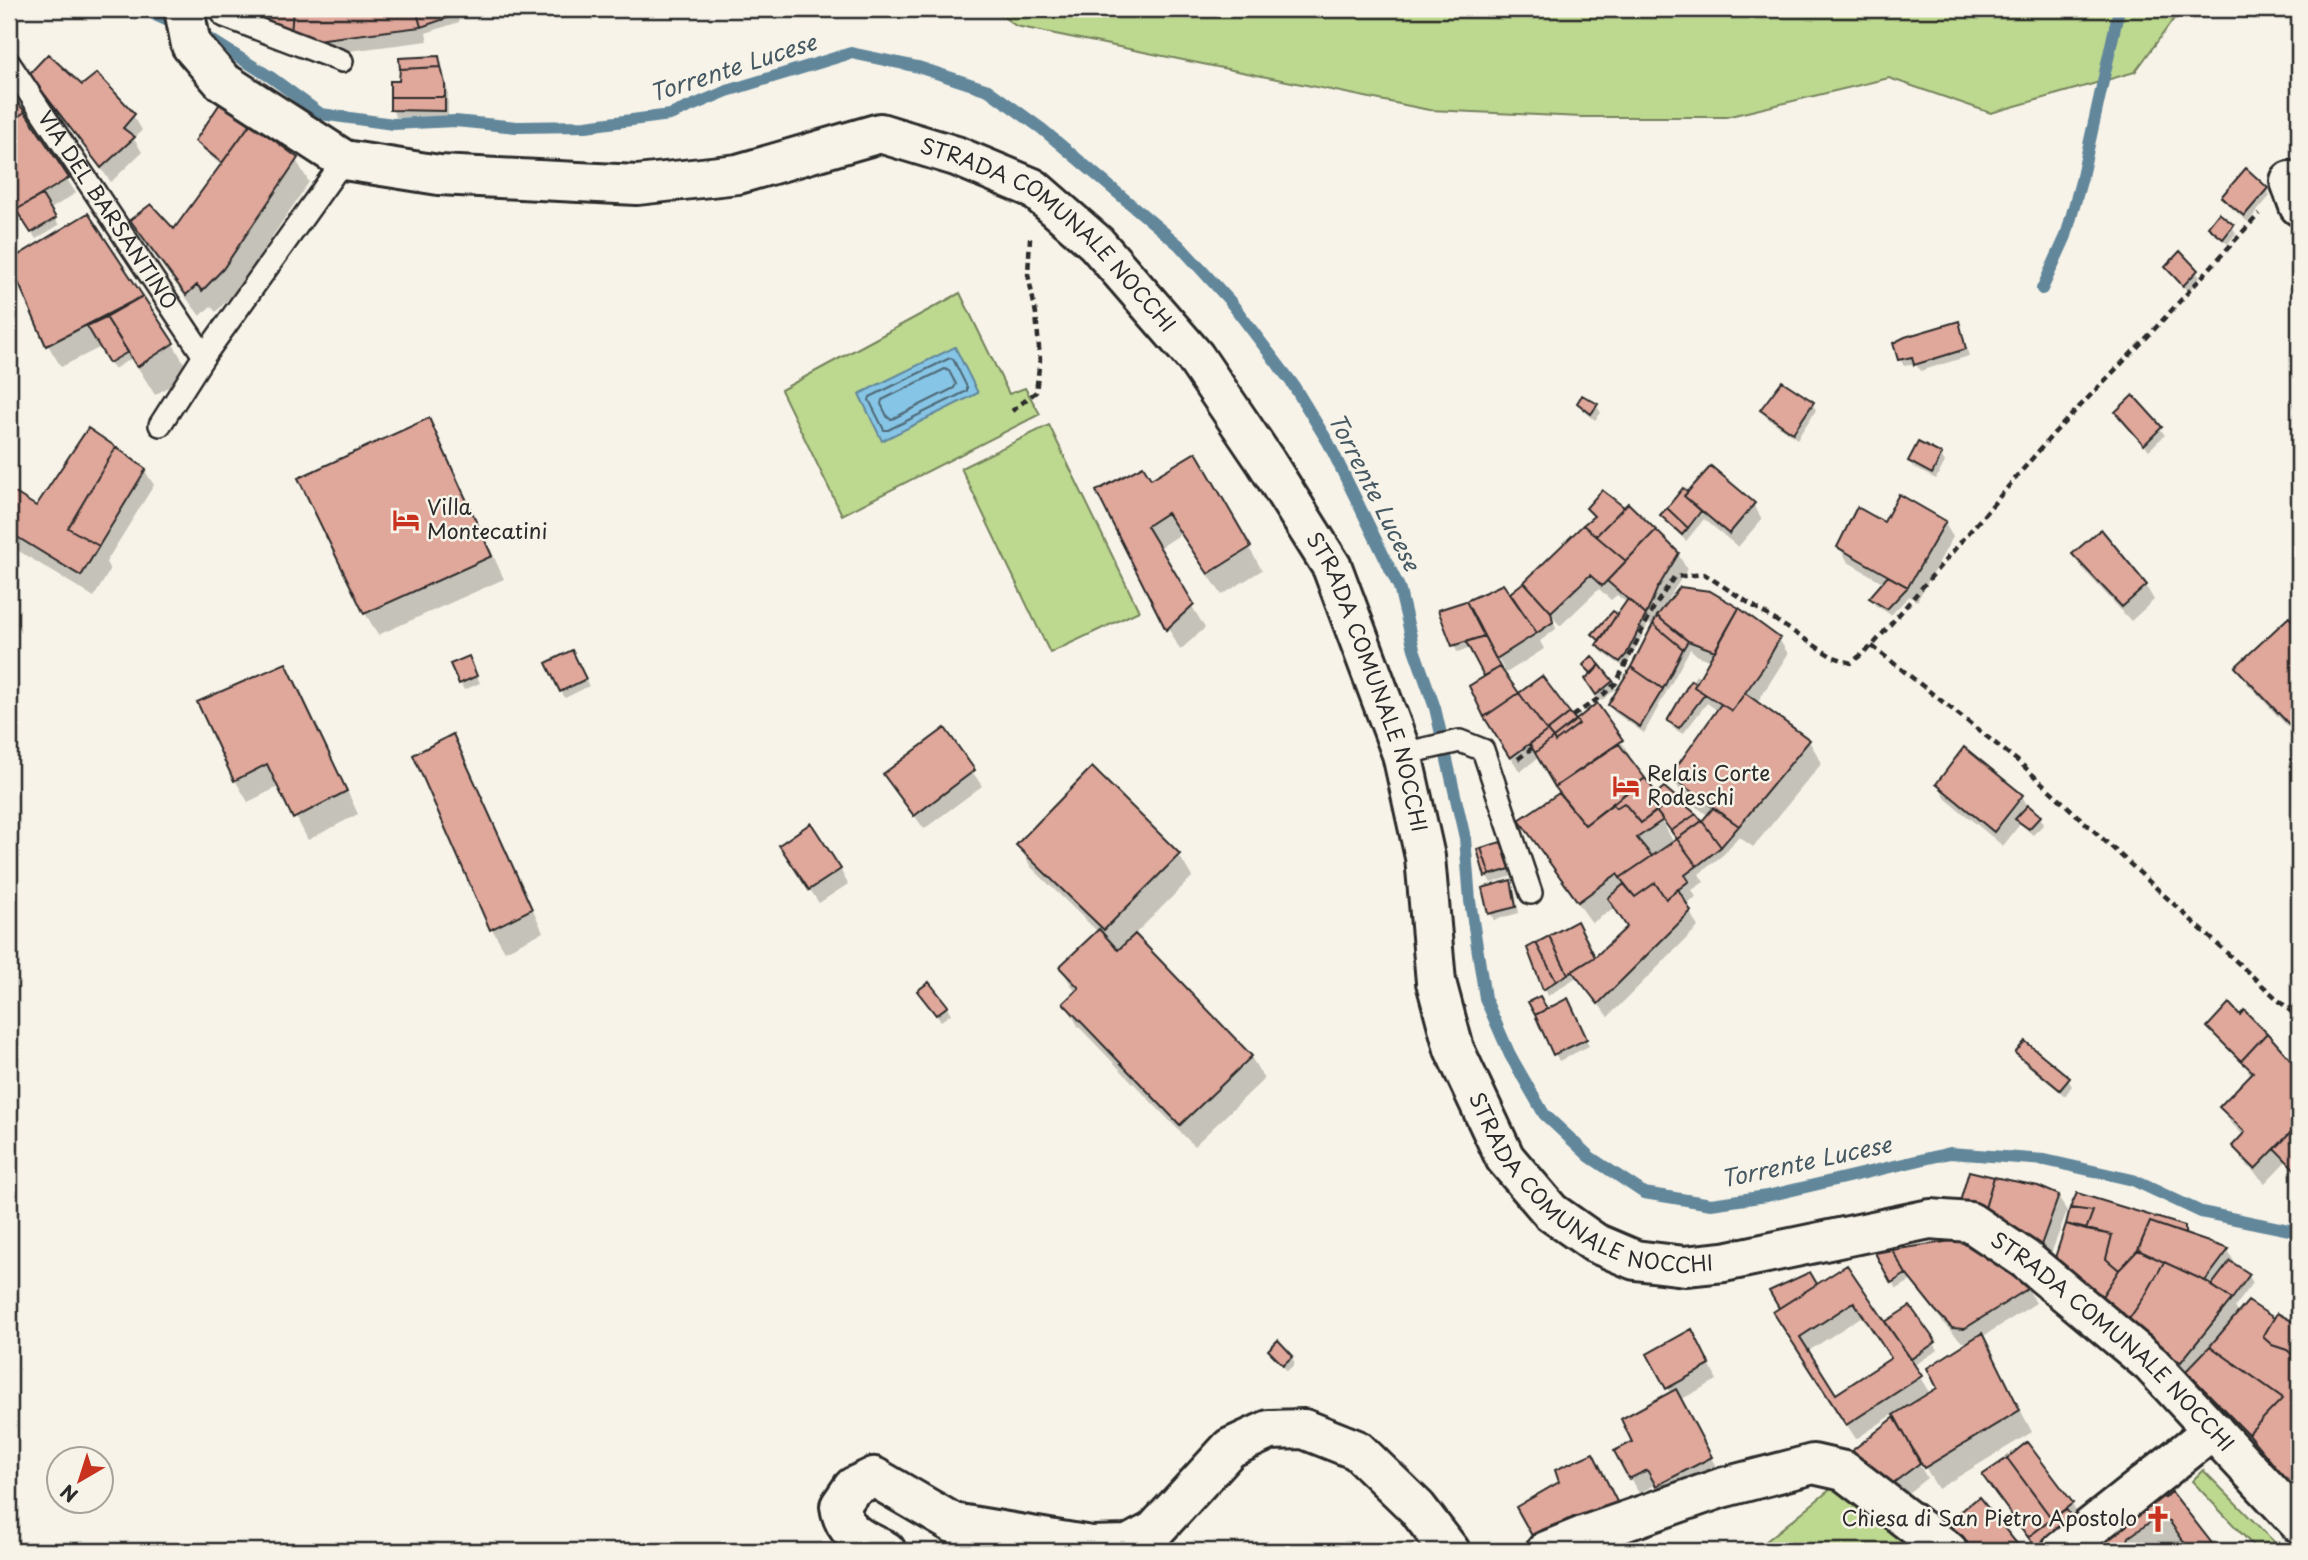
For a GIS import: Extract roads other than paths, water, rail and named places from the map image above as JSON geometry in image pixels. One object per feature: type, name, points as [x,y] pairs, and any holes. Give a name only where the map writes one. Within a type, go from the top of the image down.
[{"type":"street","name":"STRADA COMUNALE NOCCHI","points":[[191,21],[222,81],[344,160],[439,175],[636,185],[738,174],[880,133],[956,156],[1033,188],[1097,243],[1187,347],[1266,463],[1332,567],[1409,753],[1425,857],[1436,982],[1454,1049],[1504,1158],[1550,1212],[1595,1243],[1634,1260],[1685,1266],[1724,1262],[1930,1219],[1970,1222],[2025,1259],[2151,1364],[2299,1523]]},
{"type":"street","points":[[886,1551],[853,1534],[842,1520],[840,1506],[853,1488],[874,1477],[953,1523],[1091,1546],[1128,1545],[1154,1531],[1230,1448],[1269,1430],[1304,1429],[1357,1450],[1417,1508],[1450,1551]]},
{"type":"street","points":[[2061,1551],[2213,1430]]},
{"type":"street","points":[[1546,1551],[1721,1488],[1813,1464],[1844,1471],[1948,1551]]},
{"type":"lane","points":[[191,21],[224,12],[249,27],[342,61]]},
{"type":"lane","name":"VIA DEL BARSANTINO","points":[[9,64],[204,356]]},
{"type":"lane","points":[[160,425],[204,356],[344,160]]},
{"type":"lane","points":[[1409,753],[1460,741],[1483,750],[1531,892]]},
{"type":"water","points":[[955,347],[978,393],[882,441],[859,394]]},
{"type":"waterway","name":"Torrente Lucese","points":[[146,9],[180,26]]},
{"type":"waterway","points":[[2042,289],[2066,236],[2081,181],[2119,9]]},
{"type":"waterway","name":"Torrente Lucese","points":[[200,35],[272,78],[321,114],[393,124],[455,121],[517,127],[586,126],[670,115],[727,91],[851,53],[918,67],[988,90],[1042,129],[1179,245],[1229,300],[1292,383],[1328,442],[1399,587],[1414,649],[1435,708],[1465,838],[1470,901],[1485,998],[1510,1055],[1544,1114],[1590,1157],[1644,1193],[1711,1204],[1767,1196],[1950,1153],[2045,1160],[2133,1180],[2201,1212],[2299,1232]]},
{"type":"place","name":"Villa Montecatini","points":[[406,520]]},
{"type":"place","name":"Relais Corte Rodeschi","points":[[1626,786]]},
{"type":"place","name":"Chiesa di San Pietro Apostolo","points":[[2158,1519]]}]
